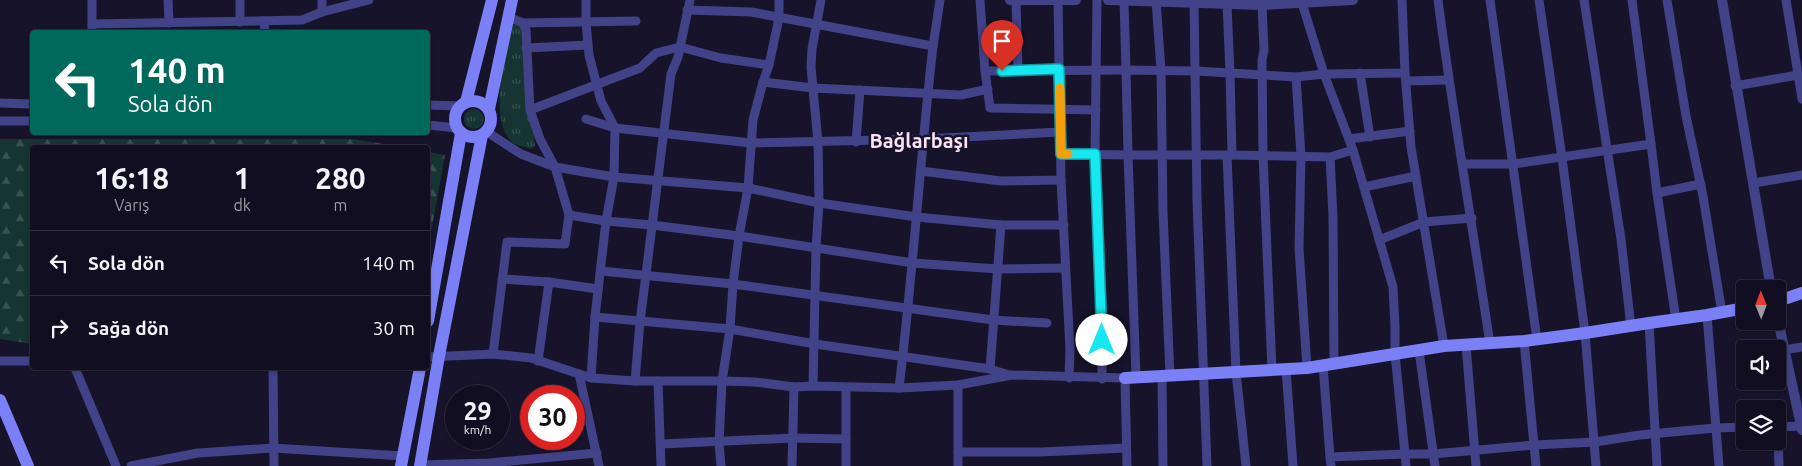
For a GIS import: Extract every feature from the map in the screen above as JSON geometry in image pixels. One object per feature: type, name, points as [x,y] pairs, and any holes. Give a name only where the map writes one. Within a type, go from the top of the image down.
[{"type":"main road","points":[[430,309],[459,130],[455,117],[464,104],[492,0]]},
{"type":"main road","points":[[420,465],[433,357],[485,134],[492,122],[489,109],[512,0]]},
{"type":"main road","points":[[464,104],[479,102],[489,109]]},
{"type":"main road","points":[[459,130],[471,138],[485,134]]},
{"type":"main road","points":[[1786,298],[1802,293]]},
{"type":"main road","points":[[1130,378],[1307,368],[1444,346],[1490,344],[1585,334],[1736,310]]},
{"type":"main road","points":[[402,461],[420,370]]},
{"type":"main road","points":[[0,400],[28,466]]},
{"type":"street","points":[[92,0],[92,28],[168,23],[302,20],[322,12],[369,0]]},
{"type":"street","points":[[168,0],[168,23]]},
{"type":"street","points":[[240,0],[240,22]]},
{"type":"street","points":[[322,0],[322,12]]},
{"type":"street","points":[[586,0],[588,45],[597,85],[601,102],[615,128],[614,177],[606,221],[598,289],[591,378]]},
{"type":"street","points":[[635,381],[640,322],[671,74],[680,47],[690,0]]},
{"type":"street","points":[[721,466],[719,443],[722,381],[730,329],[733,284],[748,188],[754,120],[780,18],[779,0]]},
{"type":"street","points":[[813,386],[816,248],[819,203],[818,142],[813,88],[812,49],[821,0]]},
{"type":"street","points":[[900,388],[918,217],[923,139],[940,0]]},
{"type":"street","points":[[980,0],[985,71],[990,108],[1096,110]]},
{"type":"street","points":[[1010,0],[1076,0]]},
{"type":"street","points":[[1016,0],[1018,70]]},
{"type":"street","points":[[1058,0],[1061,180],[1070,349],[1069,378]]},
{"type":"street","points":[[1097,0],[1095,154],[1102,302],[1102,378]]},
{"type":"street","points":[[1108,0],[1226,4],[1353,0]]},
{"type":"street","points":[[1402,0],[1405,77],[1410,131],[1444,346]]},
{"type":"street","points":[[1438,0],[1448,80],[1472,218],[1490,344]]},
{"type":"street","points":[[1490,0],[1537,340]]},
{"type":"street","points":[[1539,0],[1585,334],[1596,466]]},
{"type":"street","points":[[1584,0],[1621,239],[1630,327]]},
{"type":"street","points":[[1632,0],[1652,144],[1656,193],[1676,320]]},
{"type":"street","points":[[1667,0],[1722,313]]},
{"type":"street","points":[[1722,0],[1735,86],[1754,183],[1770,280]]},
{"type":"street","points":[[1786,0],[1799,55],[1798,75],[1802,99]]},
{"type":"street","points":[[1124,1],[1128,154],[1130,378],[1126,448],[1127,466]]},
{"type":"street","points":[[1157,1],[1161,70],[1166,376],[1162,466]]},
{"type":"street","points":[[1201,2],[1196,71],[1196,155],[1206,466]]},
{"type":"street","points":[[1269,3],[1262,60],[1263,155],[1272,370]]},
{"type":"street","points":[[1302,3],[1324,74],[1350,139],[1393,287],[1396,326],[1395,354],[1406,466]]},
{"type":"street","points":[[1226,4],[1230,73],[1229,155],[1236,372],[1246,466]]},
{"type":"street","points":[[687,10],[751,12],[933,46]]},
{"type":"street","points":[[508,17],[523,24],[636,21]]},
{"type":"street","points":[[264,21],[265,30]]},
{"type":"street","points":[[493,354],[507,242],[565,244],[569,215],[555,167],[540,139],[530,110],[526,30],[523,24]]},
{"type":"street","points":[[526,48],[588,45]]},
{"type":"street","points":[[530,110],[640,68],[656,53],[680,47],[721,58],[769,65]]},
{"type":"street","points":[[985,71],[1059,69],[1161,70],[1296,77],[1360,73],[1448,80]]},
{"type":"street","points":[[1360,73],[1370,137]]},
{"type":"street","points":[[1735,86],[1798,75]]},
{"type":"street","points":[[1296,77],[1300,156],[1299,248],[1307,368]]},
{"type":"street","points":[[763,82],[813,88],[928,94],[961,95],[988,89]]},
{"type":"street","points":[[856,142],[860,90]]},
{"type":"street","points":[[0,103],[30,104]]},
{"type":"street","points":[[430,105],[464,104]]},
{"type":"street","points":[[586,119],[615,128],[751,143],[856,142],[1060,132]]},
{"type":"street","points":[[0,121],[30,121]]},
{"type":"street","points":[[430,125],[459,130]]},
{"type":"street","points":[[1350,139],[1410,131]]},
{"type":"street","points":[[485,134],[521,154],[555,167],[614,177],[748,188],[819,203],[918,217],[1001,225],[1064,225]]},
{"type":"street","points":[[1463,164],[1514,164],[1652,144]]},
{"type":"street","points":[[1061,154],[1330,157],[1353,150]]},
{"type":"street","points":[[1330,157],[1333,217],[1329,364],[1330,461],[1405,454],[1433,454],[1534,445],[1595,442],[1640,435],[1736,427]]},
{"type":"street","points":[[921,171],[1001,181],[1061,180]]},
{"type":"street","points":[[1754,183],[1802,175]]},
{"type":"street","points":[[1364,186],[1416,176]]},
{"type":"street","points":[[1656,193],[1700,184]]},
{"type":"street","points":[[569,215],[739,236],[913,262],[998,269],[1065,268]]},
{"type":"street","points":[[1379,240],[1424,222],[1472,218]]},
{"type":"street","points":[[990,370],[1001,225]]},
{"type":"street","points":[[601,271],[733,284],[815,297],[993,320],[1047,323]]},
{"type":"street","points":[[502,279],[549,282],[598,289]]},
{"type":"street","points":[[538,361],[549,282]]},
{"type":"street","points":[[1707,315],[1718,466]]},
{"type":"street","points":[[595,317],[730,329],[1012,375],[1069,378],[1130,378]]},
{"type":"street","points":[[1649,323],[1657,466]]},
{"type":"street","points":[[1524,341],[1536,466]]},
{"type":"street","points":[[1466,345],[1476,466]]},
{"type":"street","points":[[1786,350],[1802,346]]},
{"type":"street","points":[[1419,351],[1435,466]]},
{"type":"street","points":[[433,357],[493,354],[538,361],[591,378],[635,381],[755,382],[794,387],[900,388],[958,385],[1012,375]]},
{"type":"street","points":[[1786,357],[1799,403],[1802,428],[1786,427]]},
{"type":"street","points":[[0,362],[30,361]]},
{"type":"street","points":[[1286,369],[1293,466]]},
{"type":"street","points":[[76,370],[116,466]]},
{"type":"street","points":[[273,370],[274,466]]},
{"type":"street","points":[[579,374],[599,466]]},
{"type":"street","points":[[658,381],[662,466]]},
{"type":"street","points":[[958,385],[958,466]]},
{"type":"street","points":[[792,466],[794,387]]},
{"type":"street","points":[[846,388],[846,466]]},
{"type":"street","points":[[661,444],[719,443],[793,438],[846,439]]},
{"type":"street","points":[[131,466],[198,453],[273,448],[402,461]]},
{"type":"street","points":[[958,452],[1041,452],[1126,448]]},
{"type":"street","points":[[1779,450],[1779,466]]},
{"type":"street","points":[[420,465],[489,465],[597,453]]},
{"type":"green space","points":[[511,24],[522,26],[535,146],[531,149],[513,143],[505,133],[501,119],[500,86]]},
{"type":"green space","points":[[470,109],[478,109],[484,115],[484,123],[478,129],[470,129],[464,123],[464,115]]},
{"type":"green space","points":[[0,139],[353,139],[390,145],[30,145],[30,344],[0,339]]},
{"type":"green space","points":[[430,152],[445,155],[430,238]]},
{"type":"slow traffic","points":[[1060,88],[1061,154],[1068,154]]},
{"type":"district","name":"Bağlarbaşı","points":[[919,140]]},
{"type":"route","points":[[1002,71],[1059,69],[1061,154],[1095,154],[1102,340]]}]
